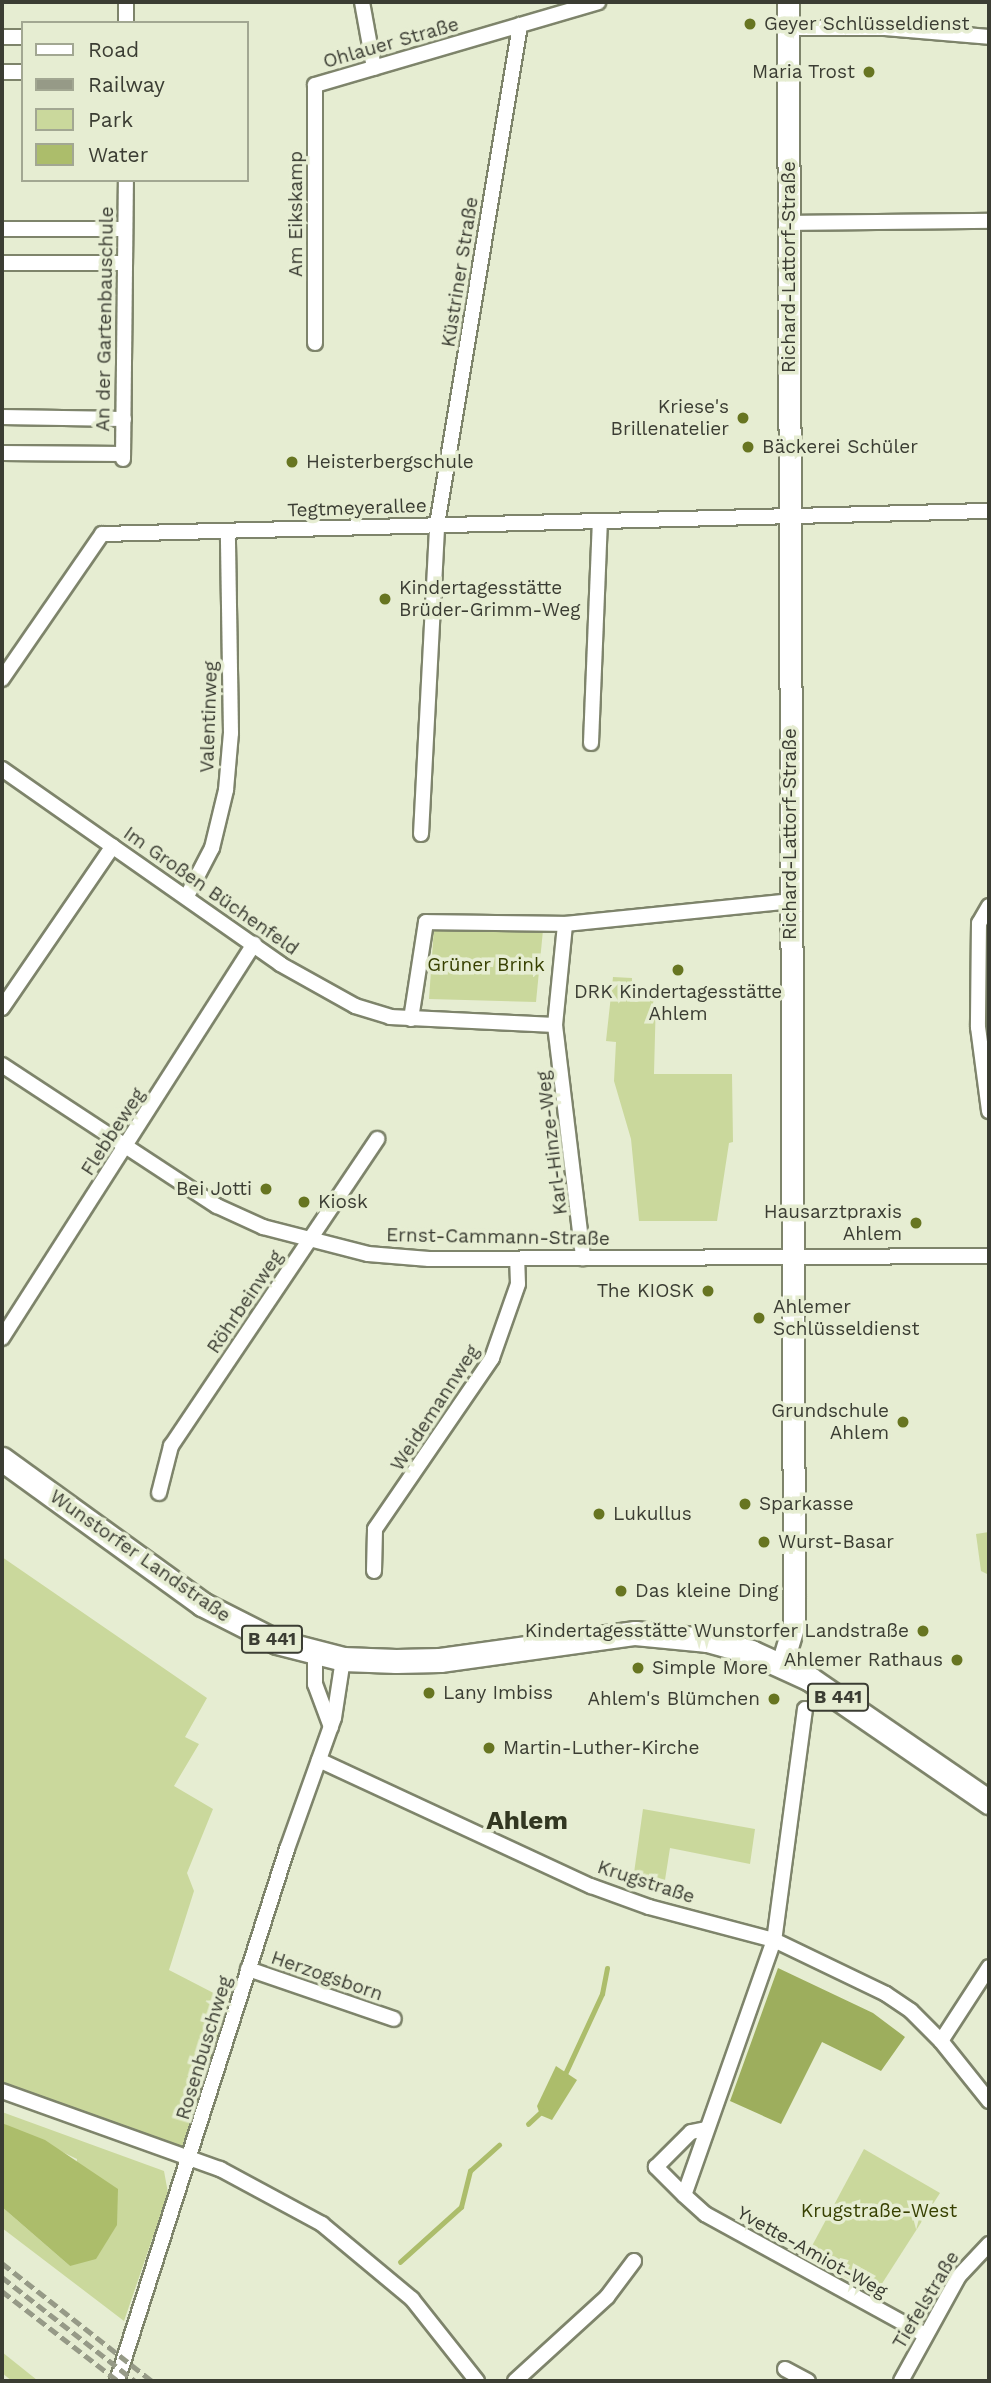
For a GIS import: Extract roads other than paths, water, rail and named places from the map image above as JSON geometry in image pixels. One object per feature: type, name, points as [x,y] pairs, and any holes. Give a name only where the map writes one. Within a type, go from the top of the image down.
[{"type":"main road","name":"Wunstorfer Landstraße","points":[[2,1459],[202,1604],[251,1630],[315,1654],[343,1658],[440,1660],[635,1633],[707,1640],[782,1664],[856,1709],[989,1802]]},
{"type":"street","points":[[127,2],[127,21]]},
{"type":"street","points":[[362,2],[374,68]]},
{"type":"street","name":"Ohlauer Straße","points":[[315,85],[520,25],[552,8],[598,2]]},
{"type":"street","name":"Richard-Lattorf-Straße","points":[[782,1664],[794,1625],[788,2]]},
{"type":"street","name":"Küstriner Straße","points":[[421,834],[437,525],[520,25]]},
{"type":"street","points":[[788,28],[886,28],[989,37]]},
{"type":"street","points":[[2,37],[21,37]]},
{"type":"street","points":[[2,72],[21,72]]},
{"type":"street","name":"Am Eikskamp","points":[[315,85],[315,342]]},
{"type":"street","name":"An der Gartenbauschule","points":[[2,453],[123,456],[126,182]]},
{"type":"street","points":[[789,223],[989,220]]},
{"type":"street","points":[[2,229],[125,229]]},
{"type":"street","points":[[2,263],[124,263]]},
{"type":"street","points":[[2,417],[124,419]]},
{"type":"street","name":"Tegtmeyerallee","points":[[2,679],[102,534],[989,512]]},
{"type":"street","points":[[591,743],[600,521]]},
{"type":"street","name":"Valentinweg","points":[[187,896],[212,848],[226,790],[231,733],[228,531]]},
{"type":"street","name":"Im Großen Büchenfeld","points":[[2,769],[317,988],[355,1006],[411,1019],[555,1024]]},
{"type":"street","points":[[2,1009],[113,846]]},
{"type":"street","points":[[411,1019],[426,922],[565,924],[790,901]]},
{"type":"street","points":[[989,906],[979,923],[978,1027],[989,1111]]},
{"type":"street","points":[[555,1024],[565,924]]},
{"type":"street","name":"Flebbeweg","points":[[2,1339],[126,1150],[254,944]]},
{"type":"street","name":"Karl-Hinze-Weg","points":[[555,1024],[583,1258]]},
{"type":"street","name":"Ernst-Cammann-Straße","points":[[2,1065],[126,1150],[217,1206],[309,1241],[368,1254],[517,1259],[989,1256]]},
{"type":"street","name":"Röhrbeinweg","points":[[159,1493],[171,1446],[377,1139]]},
{"type":"street","name":"Weidemannweg","points":[[374,1572],[374,1529],[492,1358],[518,1284],[517,1259]]},
{"type":"street","points":[[315,1654],[315,1684],[331,1727]]},
{"type":"street","name":"Rosenbuschweg","points":[[117,2381],[190,2159],[248,1969],[331,1727],[343,1658]]},
{"type":"street","points":[[684,2195],[774,1940],[805,1709]]},
{"type":"street","name":"Krugstraße","points":[[319,1760],[610,1894],[774,1940],[886,1994],[941,2040],[989,2101]]},
{"type":"street","points":[[941,2040],[989,1967]]},
{"type":"street","name":"Herzogsborn","points":[[248,1969],[394,2019]]},
{"type":"street","points":[[2,2091],[190,2159],[268,2192],[368,2259],[412,2299],[477,2381]]},
{"type":"street","name":"Yvette-Amiot-Weg","points":[[706,2129],[691,2132],[656,2167],[684,2195],[705,2214],[925,2335]]},
{"type":"street","name":"Tiefelstraße","points":[[901,2381],[959,2276],[989,2244]]},
{"type":"street","points":[[515,2381],[607,2297],[634,2261]]},
{"type":"street","points":[[785,2369],[808,2381]]},
{"type":"water","points":[[556,2066],[577,2080],[552,2120],[540,2115],[537,2106]]},
{"type":"water","points":[[2,2123],[45,2140],[118,2189],[117,2225],[96,2259],[70,2266],[2,2207]]},
{"type":"waterway","points":[[565,2074],[602,1994],[607,1968]]},
{"type":"waterway","points":[[528,2124],[542,2111]]},
{"type":"waterway","points":[[400,2262],[461,2207],[470,2171],[499,2145]]},
{"type":"railway","points":[[2,2263],[152,2381]]},
{"type":"railway","points":[[2,2277],[135,2381]]},
{"type":"railway","points":[[2,2291],[118,2381]]},
{"type":"place","name":"Geyer Schlüsseldienst","points":[[750,24]]},
{"type":"place","name":"Maria Trost","points":[[869,72]]},
{"type":"place","name":"Kriese's Brillenatelier","points":[[743,418]]},
{"type":"place","name":"Bäckerei Schüler","points":[[748,447]]},
{"type":"place","name":"Heisterbergschule","points":[[292,462]]},
{"type":"place","name":"Kindertagesstätte Brüder-Grimm-Weg","points":[[385,599]]},
{"type":"place","name":"DRK Kindertagesstätte Ahlem","points":[[678,970]]},
{"type":"place","name":"Bei Jotti","points":[[266,1189]]},
{"type":"place","name":"Kiosk","points":[[304,1202]]},
{"type":"place","name":"Hausarztpraxis Ahlem","points":[[916,1223]]},
{"type":"place","name":"The KIOSK","points":[[708,1291]]},
{"type":"place","name":"Ahlemer Schlüsseldienst","points":[[759,1318]]},
{"type":"place","name":"Grundschule Ahlem","points":[[903,1422]]},
{"type":"place","name":"Sparkasse","points":[[745,1504]]},
{"type":"place","name":"Lukullus","points":[[599,1514]]},
{"type":"place","name":"Wurst-Basar","points":[[764,1542]]},
{"type":"place","name":"Das kleine Ding","points":[[621,1591]]},
{"type":"place","name":"Kindertagesstätte Wunstorfer Landstraße","points":[[923,1631]]},
{"type":"place","name":"Ahlemer Rathaus","points":[[957,1660]]},
{"type":"place","name":"Simple More","points":[[638,1668]]},
{"type":"place","name":"Lany Imbiss","points":[[429,1693]]},
{"type":"place","name":"Ahlem's Blümchen","points":[[774,1699]]},
{"type":"place","name":"Martin-Luther-Kirche","points":[[489,1748]]},
{"type":"district","name":"Ahlem","points":[[527,1821]]},
{"type":"park label","name":"Grüner Brink","points":[[486,965]]},
{"type":"park label","name":"Krugstraße-West","points":[[879,2211]]}]
